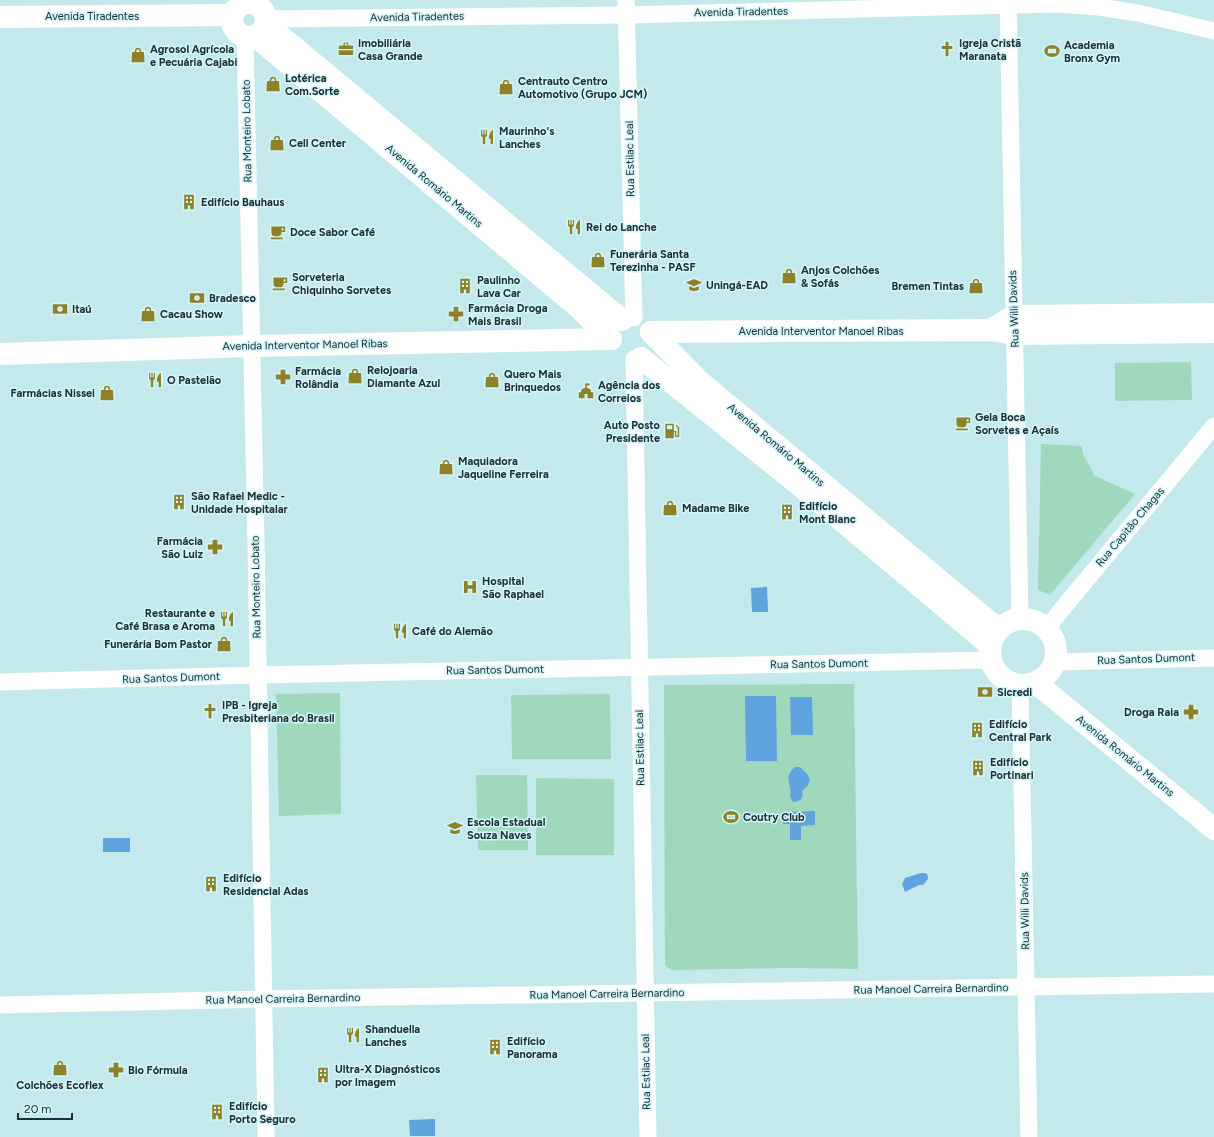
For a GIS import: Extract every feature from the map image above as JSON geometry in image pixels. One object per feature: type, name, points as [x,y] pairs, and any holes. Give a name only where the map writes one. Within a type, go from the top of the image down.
[{"type":"street","name":"Avenida Tiradentes","points":[[258,29],[626,7],[1008,2],[1099,7],[1138,13],[1214,31]]},
{"type":"street","name":"Rua Willi Davids","points":[[1008,2],[1020,619]]},
{"type":"street","name":"Avenida Tiradentes","points":[[0,17],[244,6]]},
{"type":"street","points":[[244,6],[257,6],[263,11],[258,29],[239,34],[234,29],[232,22],[244,6]]},
{"type":"street","name":"Rua Estilac Leal","points":[[626,7],[628,319]]},
{"type":"street","name":"Avenida Romário Martins","points":[[258,29],[406,152],[578,307],[611,339]]},
{"type":"street","name":"Rua Monteiro Lobato","points":[[258,29],[251,346],[266,1137]]},
{"type":"street","name":"Avenida Romário Martins","points":[[406,152],[628,319]]},
{"type":"street","name":"Avenida Interventor Manoel Ribas","points":[[651,332],[990,330],[1014,325],[1214,314]]},
{"type":"street","points":[[628,319],[651,332],[652,342],[648,352],[637,359],[629,359],[613,346],[611,339],[615,325],[628,319]]},
{"type":"street","name":"Avenida Interventor Manoel Ribas","points":[[1014,325],[1214,332]]},
{"type":"street","name":"Avenida Romário Martins","points":[[651,332],[699,381],[803,478],[993,645]]},
{"type":"street","name":"Avenida Interventor Manoel Ribas","points":[[0,354],[251,346],[611,339]]},
{"type":"street","name":"Rua Estilac Leal","points":[[637,359],[639,667],[644,993],[648,1137]]},
{"type":"street","name":"Avenida Romário Martins","points":[[637,359],[803,478]]},
{"type":"street","name":"Rua Capitão Chagas","points":[[1047,629],[1214,426]]},
{"type":"street","points":[[1012,620],[1030,620],[1039,623],[1047,629],[1052,636],[1056,653],[1040,676],[1010,683],[1001,678],[994,670],[993,645],[1012,620]]},
{"type":"street","name":"Rua Santos Dumont","points":[[0,682],[639,667],[993,645]]},
{"type":"street","name":"Rua Santos Dumont","points":[[1040,676],[1214,658]]},
{"type":"street","name":"Rua Willi Davids","points":[[1029,1137],[1026,987],[1040,676]]},
{"type":"street","name":"Avenida Romário Martins","points":[[1040,676],[1214,809]]},
{"type":"street","name":"Avenida Romário Martins","points":[[1040,676],[1214,829]]},
{"type":"street","name":"Rua Manoel Carreira Bernardino","points":[[0,1005],[263,999],[1214,984]]},
{"type":"green space","points":[[1191,362],[1192,400],[1115,401],[1115,363]]},
{"type":"green space","points":[[1041,444],[1082,446],[1083,454],[1095,476],[1135,494],[1050,595],[1038,590]]},
{"type":"green space","points":[[854,684],[858,969],[792,968],[671,970],[665,965],[664,685]]},
{"type":"green space","points":[[340,693],[341,814],[279,816],[276,694]]},
{"type":"green space","points":[[610,694],[611,759],[512,759],[511,695]]},
{"type":"green space","points":[[476,775],[527,775],[528,850],[478,850]]},
{"type":"green space","points":[[536,778],[614,779],[614,855],[536,855]]},
{"type":"water","points":[[767,587],[768,612],[752,612],[751,588]]},
{"type":"water","points":[[745,696],[776,696],[777,761],[746,761]]},
{"type":"water","points":[[790,697],[812,697],[813,735],[791,735]]},
{"type":"water","points":[[795,767],[800,767],[807,774],[810,780],[808,785],[802,791],[801,799],[793,802],[790,797],[791,792],[788,778],[789,774]]},
{"type":"water","points":[[815,811],[815,825],[801,826],[801,840],[790,840],[790,824],[783,824],[783,812]]},
{"type":"water","points":[[103,838],[130,838],[130,852],[103,852]]},
{"type":"water","points":[[926,873],[928,876],[928,879],[923,885],[919,885],[905,892],[902,884],[905,878]]},
{"type":"water","points":[[435,1119],[435,1136],[410,1136],[409,1120]]},
{"type":"place","name":"Imobiliária Casa Grande","points":[[346,49]]},
{"type":"place","name":"Igreja Cristã Maranata","points":[[947,49]]},
{"type":"place","name":"Academia Bronx Gym","points":[[1052,51]]},
{"type":"place","name":"Agrosol Agrícola e Pecuária Cajabi","points":[[138,55]]},
{"type":"place","name":"Lotérica Com.Sorte","points":[[273,84]]},
{"type":"place","name":"Centrauto Centro Automotivo (Grupo JCM)","points":[[506,87]]},
{"type":"place","name":"Maurinho's Lanches","points":[[487,137]]},
{"type":"place","name":"Cell Center","points":[[277,143]]},
{"type":"place","name":"Edifício Bauhaus","points":[[189,202]]},
{"type":"place","name":"Rei do Lanche","points":[[574,227]]},
{"type":"place","name":"Doce Sabor Café","points":[[278,232]]},
{"type":"place","name":"Funerária Santa Terezinha - PASF","points":[[598,260]]},
{"type":"place","name":"Anjos Colchões & Sofás","points":[[789,276]]},
{"type":"place","name":"Sorveteria Chiquinho Sorvetes","points":[[280,283]]},
{"type":"place","name":"Uningá-EAD","points":[[694,285]]},
{"type":"place","name":"Paulinho Lava Car","points":[[465,286]]},
{"type":"place","name":"Bremen Tintas","points":[[976,286]]},
{"type":"place","name":"Bradesco","points":[[197,298]]},
{"type":"place","name":"Itaú","points":[[60,309]]},
{"type":"place","name":"Cacau Show","points":[[148,314]]},
{"type":"place","name":"Farmácia Droga Mais Brasil","points":[[456,314]]},
{"type":"place","name":"Relojoaria Diamante Azul","points":[[355,376]]},
{"type":"place","name":"Farmácia Rolândia","points":[[283,377]]},
{"type":"place","name":"O Pastelão","points":[[155,380]]},
{"type":"place","name":"Quero Mais Brinquedos","points":[[492,380]]},
{"type":"place","name":"Agência dos Correios","points":[[586,391]]},
{"type":"place","name":"Farmácias Nissei","points":[[107,393]]},
{"type":"place","name":"Gela Boca Sorvetes e Açaís","points":[[963,423]]},
{"type":"place","name":"Auto Posto Presidente","points":[[672,431]]},
{"type":"place","name":"Maquiadora Jaqueline Ferreira","points":[[446,467]]},
{"type":"place","name":"São Rafael Medic - Unidade Hospitalar","points":[[179,502]]},
{"type":"place","name":"Madame Bike","points":[[670,508]]},
{"type":"place","name":"Edifício Mont Blanc","points":[[787,512]]},
{"type":"place","name":"Farmácia São Luiz","points":[[215,547]]},
{"type":"place","name":"Hospital São Raphael","points":[[470,587]]},
{"type":"place","name":"Restaurante e Café Brasa e Aroma","points":[[227,619]]},
{"type":"place","name":"Café do Alemão","points":[[400,631]]},
{"type":"place","name":"Funerária Bom Pastor","points":[[224,644]]},
{"type":"place","name":"Sicredi","points":[[985,692]]},
{"type":"place","name":"IPB - Igreja Presbiteriana do Brasil","points":[[210,711]]},
{"type":"place","name":"Droga Raia","points":[[1191,712]]},
{"type":"place","name":"Edifício Central Park","points":[[977,730]]},
{"type":"place","name":"Edifício Portinari","points":[[978,768]]},
{"type":"place","name":"Coutry Club","points":[[731,817]]},
{"type":"place","name":"Escola Estadual Souza Naves","points":[[455,828]]},
{"type":"place","name":"Edifício Residencial Adas","points":[[211,884]]},
{"type":"place","name":"Shanduella Lanches","points":[[353,1035]]},
{"type":"place","name":"Edifício Panorama","points":[[495,1047]]},
{"type":"place","name":"Colchões Ecoflex","points":[[60,1068]]},
{"type":"place","name":"Bio Fórmula","points":[[116,1070]]},
{"type":"place","name":"Ultra-X Diagnósticos por Imagem","points":[[323,1075]]},
{"type":"place","name":"Edifício Porto Seguro","points":[[217,1112]]}]
